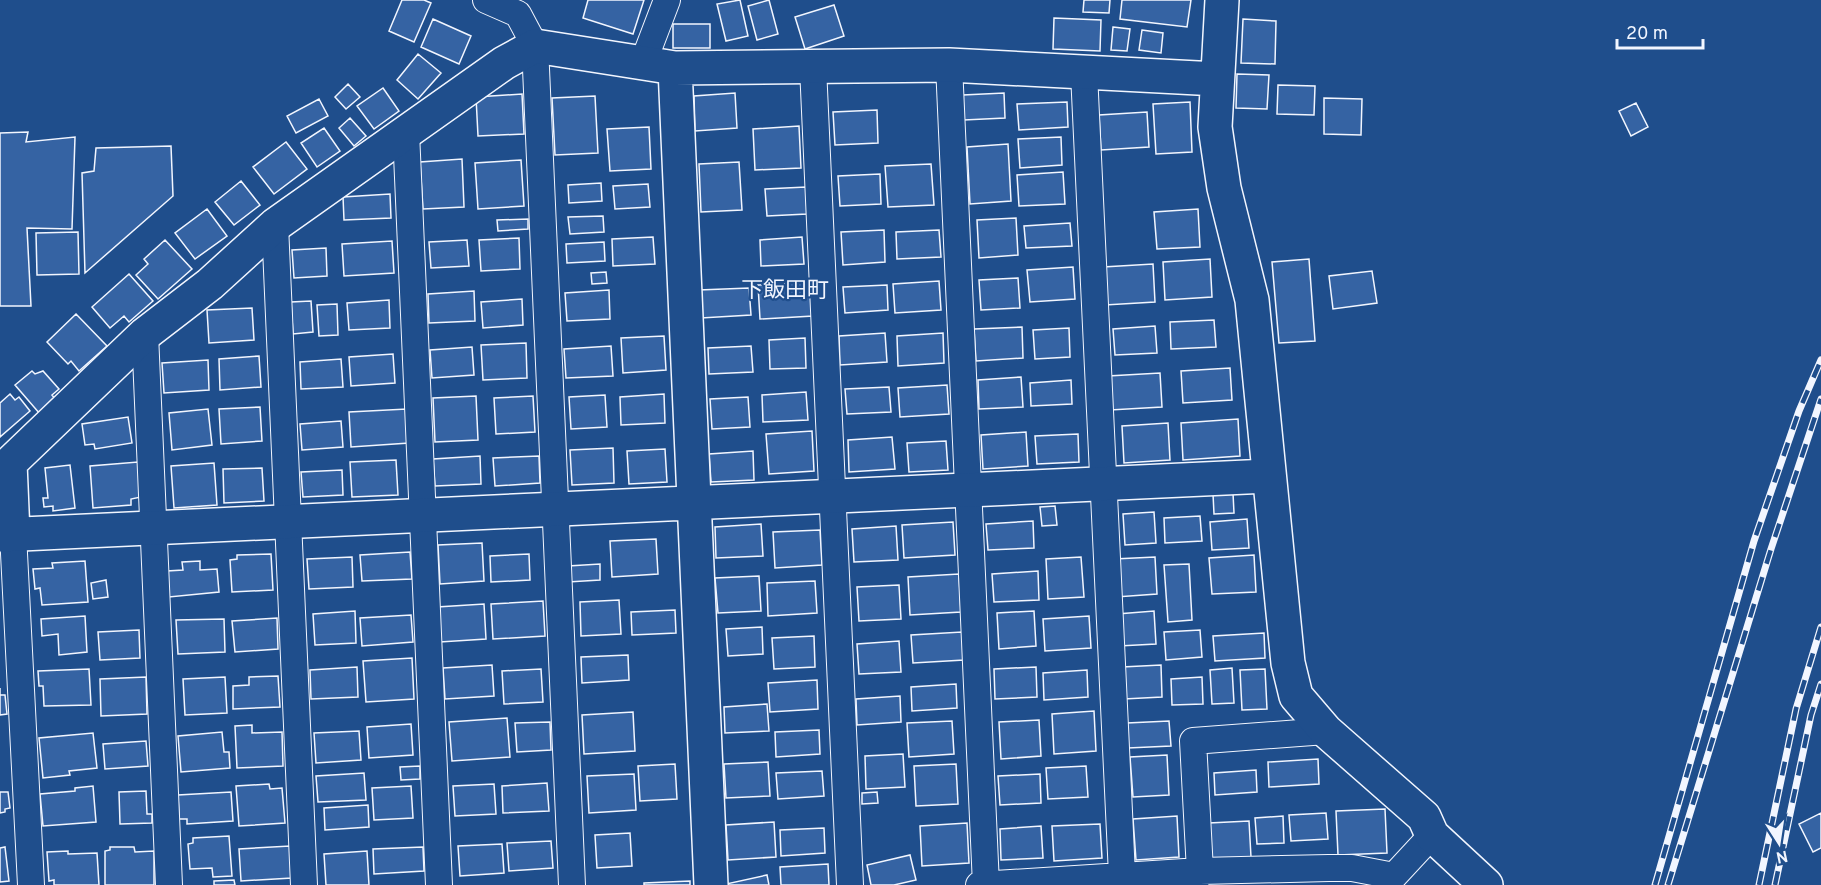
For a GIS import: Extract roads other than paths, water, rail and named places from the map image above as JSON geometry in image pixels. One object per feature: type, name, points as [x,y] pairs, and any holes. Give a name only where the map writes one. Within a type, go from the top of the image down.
[{"type":"street","points":[[486,0],[518,14],[535,46],[572,885]]},
{"type":"street","points":[[643,63],[667,0]]},
{"type":"street","points":[[1222,0],[1215,127],[1224,188],[1252,300],[1288,663],[1296,696],[1326,731],[1424,817],[1432,835],[1486,885]]},
{"type":"street","points":[[31,885],[7,535],[10,464],[146,334],[210,284],[275,225],[504,63],[535,46],[675,68],[949,65],[1217,79]]},
{"type":"street","points":[[949,65],[969,490],[984,884],[1122,875],[1197,878],[1352,868],[1394,876],[1432,835]]},
{"type":"street","points":[[813,67],[850,885]]},
{"type":"street","points":[[675,68],[711,885]]},
{"type":"street","points":[[1084,73],[1122,875]]},
{"type":"street","points":[[406,132],[439,885]]},
{"type":"street","points":[[275,225],[304,885]]},
{"type":"street","points":[[146,334],[170,885]]},
{"type":"street","points":[[7,535],[1268,476]]},
{"type":"street","points":[[1197,878],[1193,741],[1326,731]]},
{"type":"railway","points":[[1655,885],[1754,541],[1799,411],[1821,360]]},
{"type":"railway","points":[[1668,885],[1771,549],[1821,399]]},
{"type":"railway","points":[[1759,885],[1796,709],[1821,627]]},
{"type":"railway","points":[[1775,885],[1811,715],[1821,684]]},
{"type":"district","name":"下飯田町","points":[[785,289]]}]
